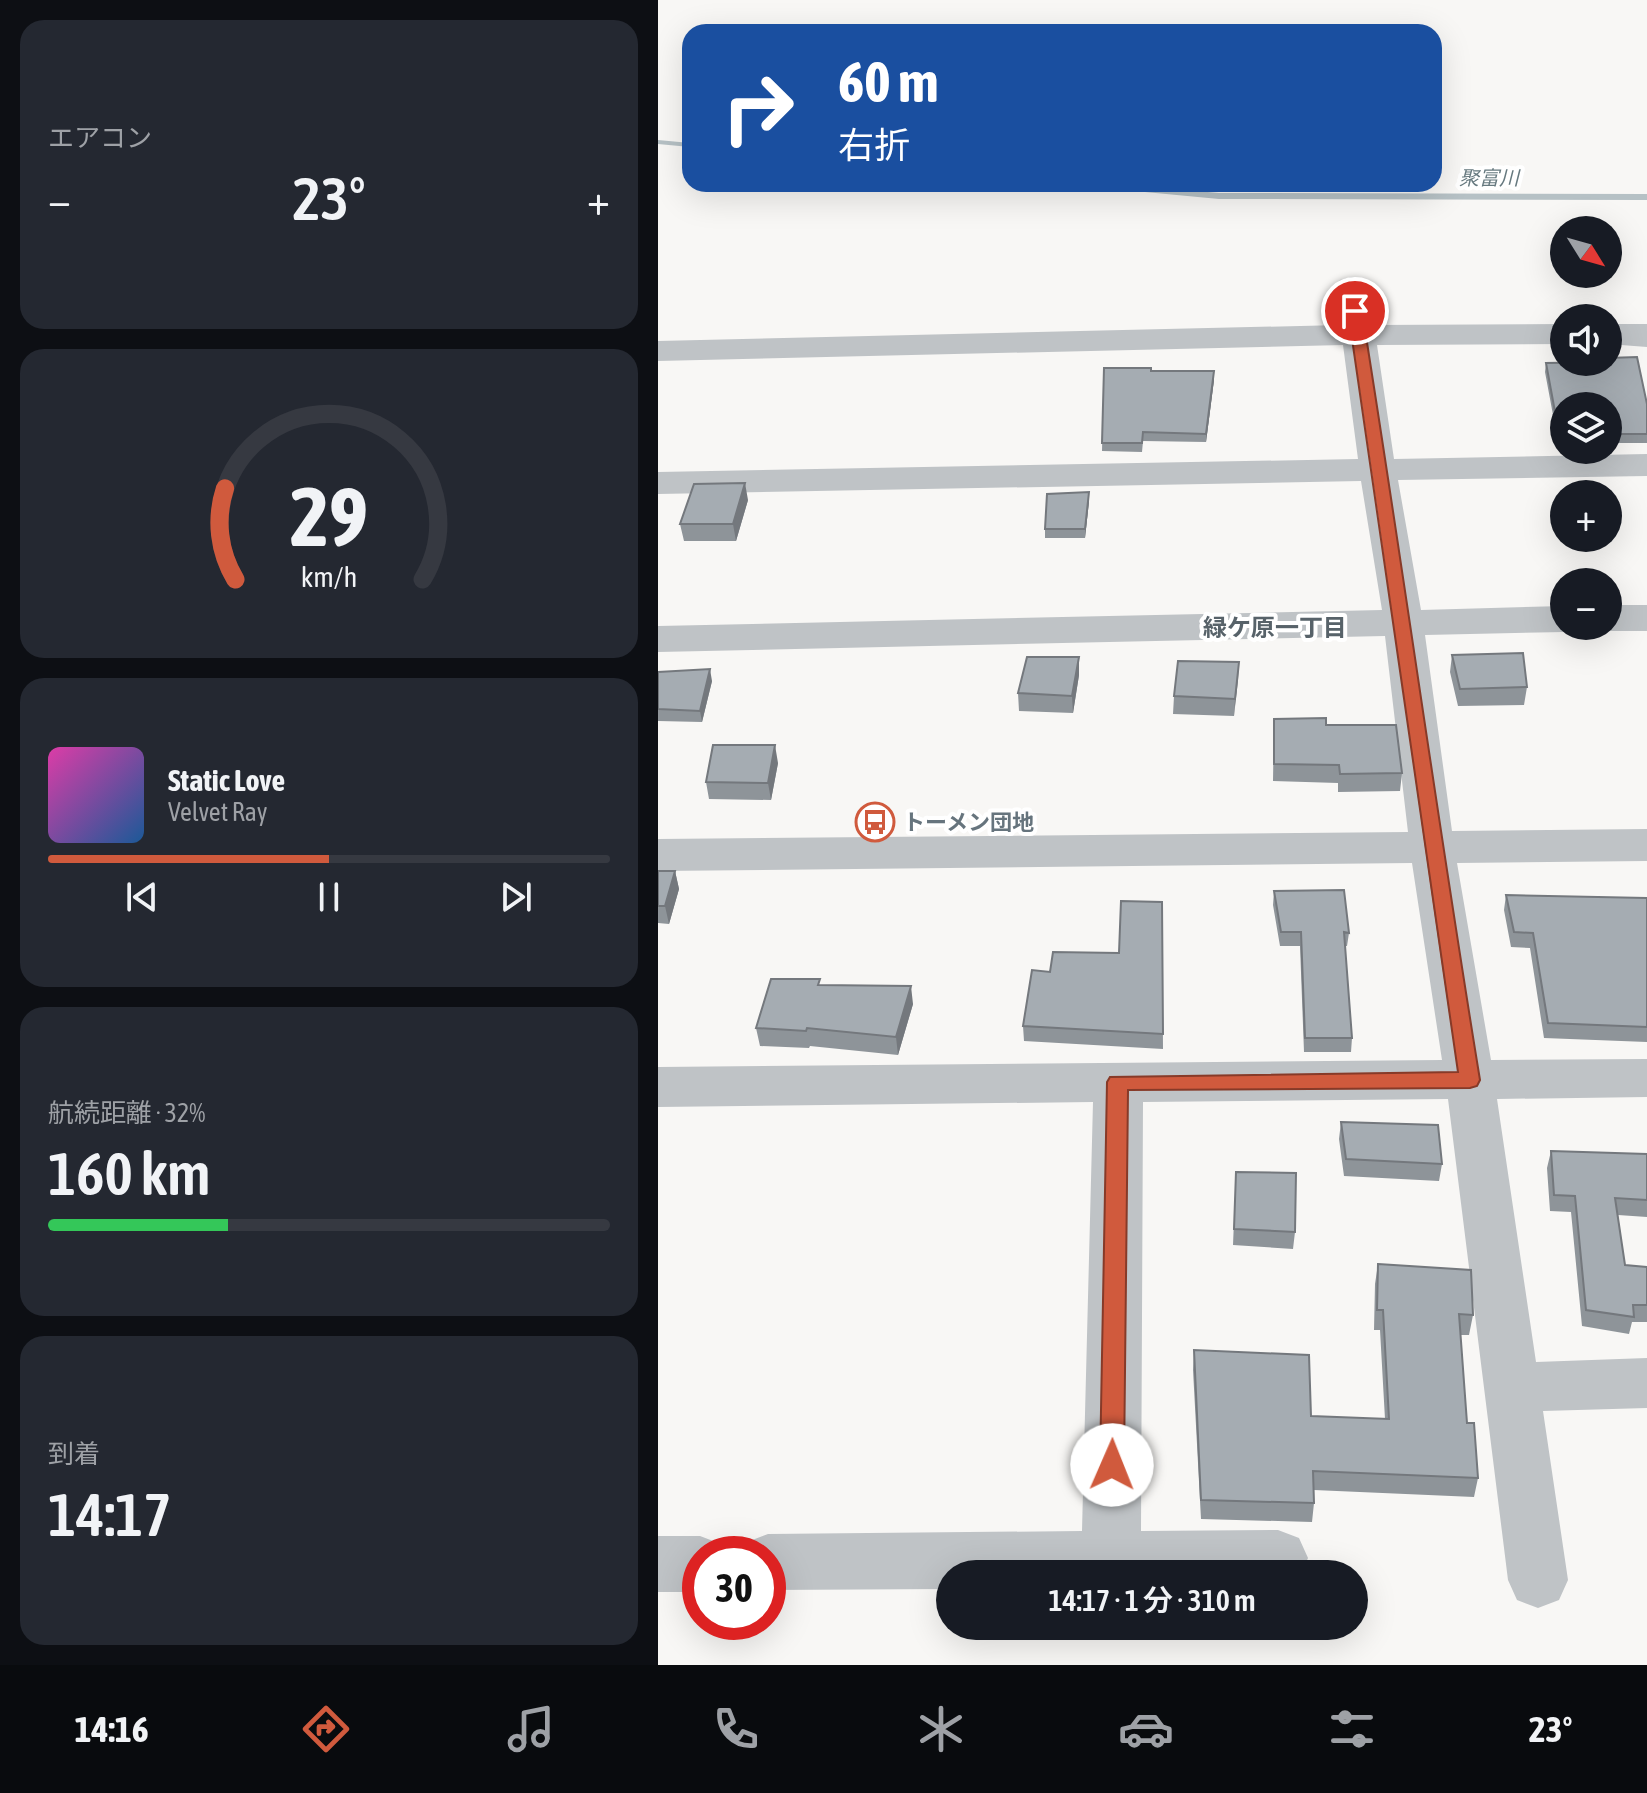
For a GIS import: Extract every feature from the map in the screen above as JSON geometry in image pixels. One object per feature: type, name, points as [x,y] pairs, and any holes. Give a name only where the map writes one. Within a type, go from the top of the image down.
[{"type":"street","points":[[1352,287],[1403,620],[1432,847],[1470,1080],[1538,1580]]},
{"type":"street","points":[[658,351],[1358,335],[1550,334]]},
{"type":"street","points":[[1622,334],[1646,334],[1647,337]]},
{"type":"street","points":[[658,483],[1647,465]]},
{"type":"street","points":[[1622,618],[1647,618]]},
{"type":"street","points":[[658,639],[1550,619]]},
{"type":"street","points":[[658,855],[1647,845]]},
{"type":"street","points":[[658,1087],[1647,1078]]},
{"type":"street","points":[[1111,1560],[1118,1082]]},
{"type":"street","points":[[1510,1387],[1647,1383]]},
{"type":"street","points":[[786,1562],[945,1558],[1056,1560]]},
{"type":"street","points":[[1167,1560],[1278,1558]]},
{"type":"street","points":[[658,1564],[682,1564]]},
{"type":"building","points":[[1637,357],[1647,404],[1647,434],[1622,434],[1622,392],[1551,392],[1546,363],[1550,363],[1550,376],[1622,376],[1622,358]]},
{"type":"building","points":[[1104,368],[1214,371],[1206,434],[1143,432],[1142,443],[1102,443]]},
{"type":"building","points":[[745,483],[733,524],[680,524],[694,484]]},
{"type":"building","points":[[1089,492],[1085,529],[1045,529],[1047,494]]},
{"type":"building","points":[[1523,653],[1527,687],[1460,689],[1452,655]]},
{"type":"building","points":[[1027,657],[1079,657],[1072,696],[1018,693]]},
{"type":"building","points":[[1178,661],[1239,662],[1235,699],[1174,696]]},
{"type":"building","points":[[710,669],[700,711],[658,709],[658,672]]},
{"type":"building","points":[[1326,718],[1326,725],[1396,725],[1402,773],[1340,774],[1339,765],[1274,764],[1274,719]]},
{"type":"building","points":[[713,745],[775,745],[768,783],[706,782]]},
{"type":"building","points":[[658,871],[675,871],[665,906],[658,906]]},
{"type":"building","points":[[1344,890],[1349,933],[1344,932],[1352,1038],[1305,1038],[1301,932],[1281,932],[1274,891]]},
{"type":"building","points":[[1506,895],[1647,898],[1647,1027],[1548,1023],[1533,933],[1514,932]]},
{"type":"building","points":[[1121,901],[1162,902],[1163,1034],[1023,1026],[1032,970],[1050,972],[1053,952],[1119,953]]},
{"type":"building","points":[[771,979],[820,979],[818,985],[911,986],[896,1037],[807,1028],[806,1031],[756,1028]]},
{"type":"building","points":[[1341,1122],[1438,1125],[1442,1164],[1346,1159]]},
{"type":"building","points":[[1551,1151],[1647,1154],[1647,1200],[1615,1198],[1625,1265],[1647,1267],[1647,1305],[1633,1305],[1634,1317],[1586,1310],[1575,1196],[1554,1195]]},
{"type":"building","points":[[1236,1172],[1296,1173],[1295,1232],[1234,1229]]},
{"type":"building","points":[[1378,1264],[1471,1270],[1473,1315],[1459,1314],[1467,1423],[1474,1423],[1478,1478],[1313,1471],[1314,1503],[1201,1500],[1194,1350],[1309,1355],[1311,1416],[1389,1419],[1383,1310],[1377,1310]]},
{"type":"waterway","name":"聚富川","points":[[658,142],[682,144]]},
{"type":"waterway","name":"聚富川","points":[[1177,192],[1219,196],[1647,197]]},
{"type":"place","name":"トーメン団地","points":[[875,822]]},
{"type":"district","name":"緑ケ原一丁目","points":[[1275,627]]},
{"type":"route","points":[[1112,1465],[1118,1082],[1470,1080],[1432,847],[1403,620],[1355,311]]}]
